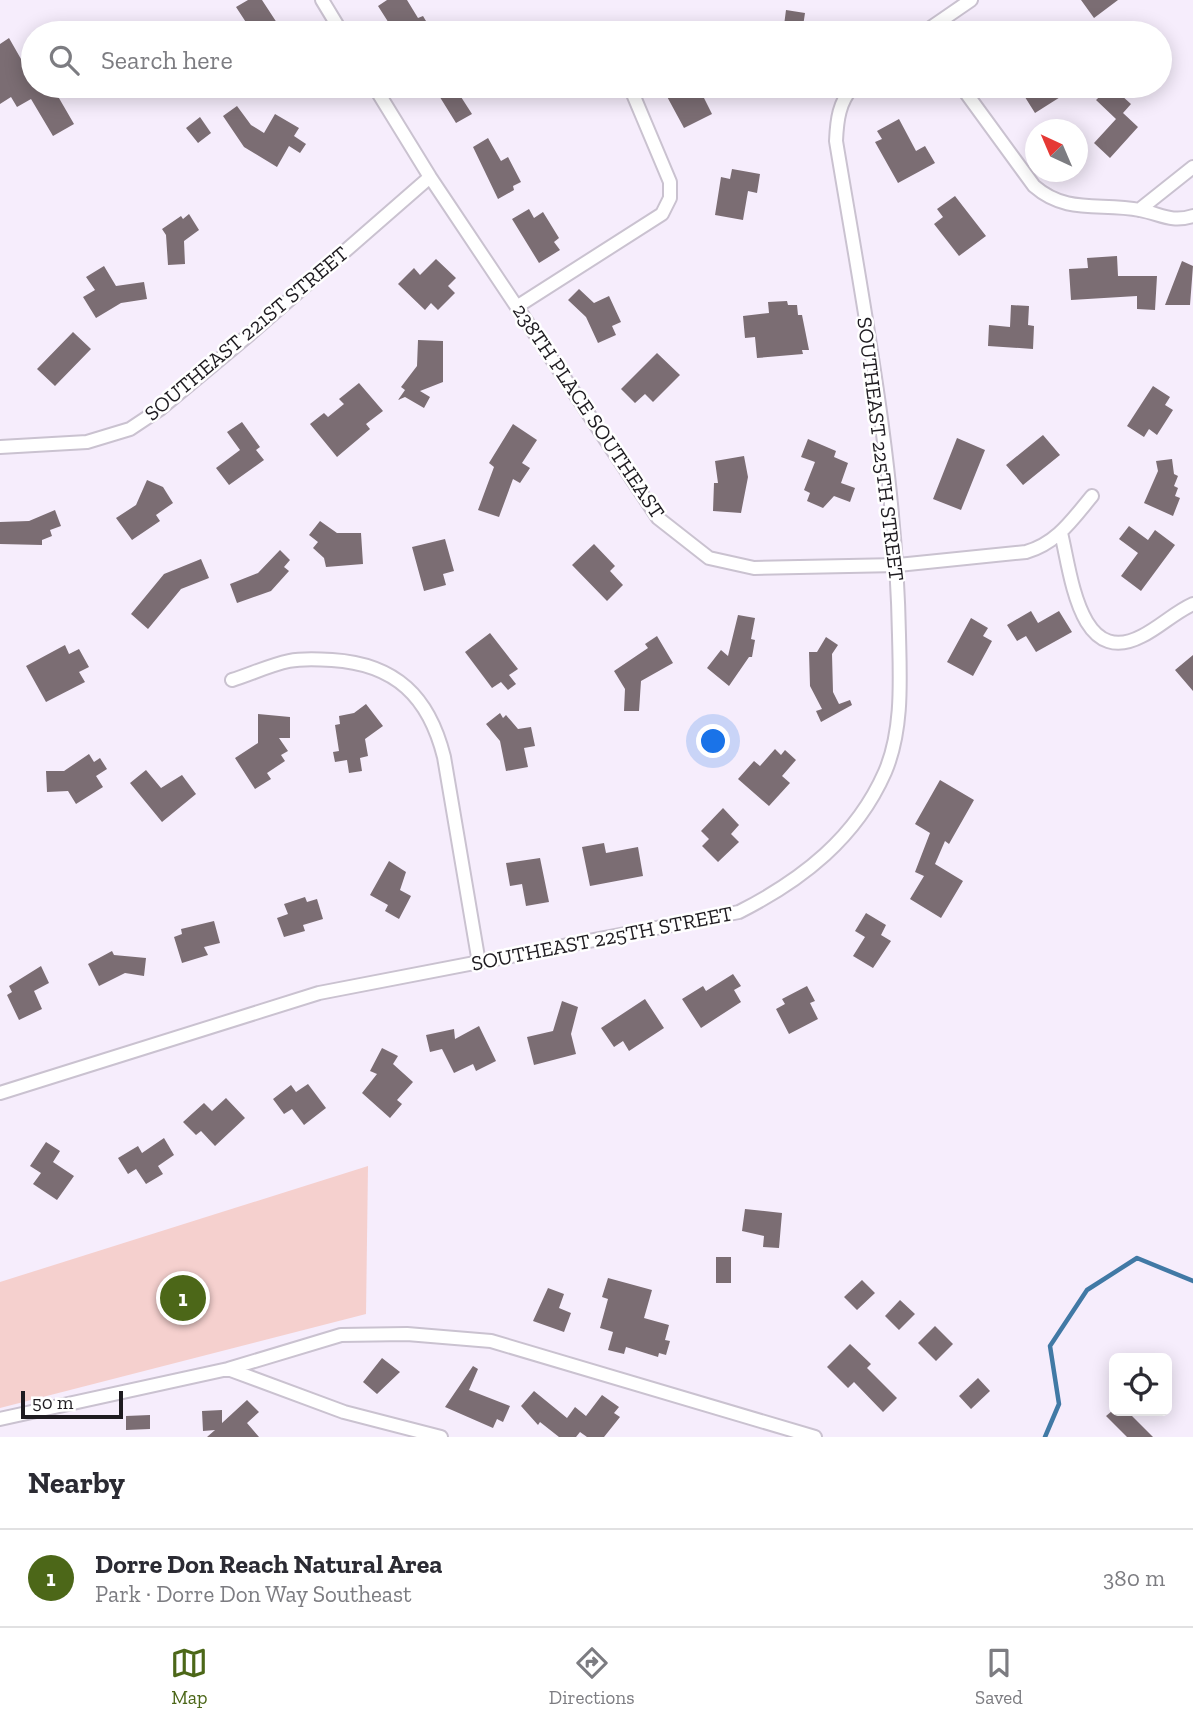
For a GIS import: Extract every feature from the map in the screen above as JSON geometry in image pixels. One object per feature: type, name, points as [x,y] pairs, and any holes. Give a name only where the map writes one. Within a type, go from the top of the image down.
[{"type":"street","points":[[322,0],[335,21]]},
{"type":"street","points":[[940,21],[971,0]]},
{"type":"street","name":"238TH PLACE SOUTHEAST","points":[[381,98],[430,177],[658,518],[709,558],[754,568],[898,565],[1026,552],[1040,547],[1060,533],[1092,496]]},
{"type":"street","points":[[518,306],[662,214],[670,198],[670,182],[634,98]]},
{"type":"street","name":"SOUTHEAST 225TH STREET","points":[[0,1093],[319,993],[739,912],[793,883],[822,859],[851,827],[886,770],[900,697],[898,565],[870,350],[836,141],[837,117],[843,98]]},
{"type":"street","points":[[970,98],[1042,194],[1077,208],[1139,210],[1178,221],[1193,216]]},
{"type":"street","points":[[1139,210],[1193,167]]},
{"type":"street","name":"SOUTHEAST 221ST STREET","points":[[0,447],[87,442],[130,429],[160,409],[250,334],[430,177]]},
{"type":"street","points":[[1060,533],[1084,621],[1101,638],[1124,642],[1141,637],[1193,604]]},
{"type":"street","points":[[232,680],[289,661],[336,660],[371,666],[402,682],[414,693],[438,732],[479,963]]},
{"type":"street","points":[[0,1419],[228,1368],[341,1335],[407,1334],[491,1341],[815,1437]]},
{"type":"street","points":[[228,1368],[344,1412],[441,1437]]},
{"type":"shaded area","points":[[368,1166],[366,1314],[0,1408],[0,1282]]},
{"type":"building","points":[[248,0],[262,0],[276,21],[245,21],[236,7]]},
{"type":"building","points":[[387,0],[407,0],[418,18],[423,16],[426,21],[388,21],[378,6]]},
{"type":"building","points":[[1081,0],[1118,0],[1094,18]]},
{"type":"building","points":[[786,10],[805,13],[804,21],[785,21]]},
{"type":"building","points":[[9,38],[21,59],[21,98],[59,98],[74,124],[53,136],[31,99],[17,107],[11,97],[0,104],[0,44]]},
{"type":"building","points":[[440,98],[462,98],[472,114],[456,123]]},
{"type":"building","points":[[668,98],[704,98],[712,114],[684,128]]},
{"type":"building","points":[[1026,98],[1059,98],[1035,113]]},
{"type":"building","points":[[1124,98],[1131,104],[1123,113],[1138,127],[1110,158],[1094,143],[1116,119],[1096,100]]},
{"type":"building","points":[[237,106],[251,125],[264,133],[275,114],[299,128],[294,136],[306,144],[300,153],[289,146],[277,167],[244,147],[223,116]]},
{"type":"building","points":[[200,117],[211,133],[198,143],[186,128]]},
{"type":"building","points":[[899,119],[916,151],[925,146],[935,163],[898,183],[875,142],[882,139],[877,131]]},
{"type":"building","points":[[488,138],[501,161],[508,157],[521,182],[513,186],[514,190],[498,199],[473,147]]},
{"type":"building","points":[[732,169],[760,174],[757,193],[748,191],[743,220],[715,215],[721,177],[730,179]]},
{"type":"building","points":[[955,196],[986,236],[959,256],[934,224],[943,217],[937,209]]},
{"type":"building","points":[[529,209],[534,218],[543,212],[559,238],[554,242],[560,250],[539,263],[512,219]]},
{"type":"building","points":[[189,214],[199,230],[184,241],[185,264],[168,265],[166,235],[162,229],[181,216],[183,219]]},
{"type":"building","points":[[1117,256],[1118,276],[1157,276],[1155,310],[1137,309],[1137,296],[1071,300],[1069,269],[1088,268],[1087,258]]},
{"type":"building","points":[[436,259],[456,278],[448,286],[455,293],[438,310],[431,303],[425,310],[398,284],[414,268],[420,275]]},
{"type":"building","points":[[1182,261],[1193,266],[1190,305],[1165,305]]},
{"type":"building","points":[[104,266],[116,286],[144,282],[147,299],[121,303],[96,318],[83,297],[95,290],[86,277]]},
{"type":"building","points":[[579,289],[594,303],[609,296],[621,322],[612,326],[616,335],[598,343],[586,317],[568,300]]},
{"type":"building","points":[[787,301],[788,305],[797,305],[798,315],[802,315],[809,350],[802,350],[803,354],[757,358],[755,337],[745,338],[743,316],[769,313],[768,302]]},
{"type":"building","points":[[1011,305],[1029,306],[1028,325],[1034,326],[1033,349],[988,346],[989,325],[1010,327]]},
{"type":"building","points":[[73,332],[91,349],[55,386],[37,369]]},
{"type":"building","points":[[418,340],[443,341],[443,382],[420,391],[430,397],[424,408],[405,397],[398,400],[405,390],[401,387],[417,366]]},
{"type":"building","points":[[657,353],[680,375],[653,402],[645,394],[635,403],[621,389]]},
{"type":"building","points":[[359,383],[383,411],[366,424],[370,429],[337,457],[310,424],[324,413],[328,417],[344,404],[339,399]]},
{"type":"building","points":[[1153,386],[1170,397],[1165,405],[1173,410],[1157,435],[1149,429],[1144,437],[1127,426]]},
{"type":"building","points":[[242,422],[260,447],[256,450],[264,460],[229,485],[216,468],[240,450],[227,432]]},
{"type":"building","points":[[513,424],[537,440],[522,463],[530,468],[520,483],[513,479],[499,517],[478,510],[494,467],[489,463]]},
{"type":"building","points":[[1043,435],[1060,455],[1023,485],[1006,465]]},
{"type":"building","points":[[957,438],[985,450],[961,510],[933,499]]},
{"type":"building","points":[[808,439],[836,451],[834,457],[848,463],[841,483],[855,488],[850,502],[834,496],[823,508],[807,501],[810,493],[804,490],[815,462],[801,457]]},
{"type":"building","points":[[744,456],[748,477],[741,513],[713,511],[714,483],[718,483],[715,461]]},
{"type":"building","points":[[1172,459],[1174,474],[1178,476],[1174,486],[1178,488],[1175,496],[1180,498],[1173,516],[1144,503],[1158,471],[1156,461]]},
{"type":"building","points":[[147,480],[163,487],[173,503],[156,515],[160,521],[132,540],[116,518],[136,505]]},
{"type":"building","points":[[55,510],[61,526],[50,530],[52,536],[42,540],[42,545],[0,544],[0,522],[29,521]]},
{"type":"building","points":[[320,521],[337,533],[361,533],[363,564],[326,567],[324,558],[313,548],[318,542],[309,535]]},
{"type":"building","points":[[1129,526],[1148,540],[1155,530],[1175,545],[1141,591],[1121,576],[1138,553],[1119,539]]},
{"type":"building","points":[[445,539],[454,571],[443,574],[446,585],[424,591],[412,547]]},
{"type":"building","points":[[594,544],[615,566],[610,571],[623,585],[607,601],[572,565]]},
{"type":"building","points":[[280,550],[290,560],[284,567],[289,571],[271,591],[237,603],[230,584],[258,573]]},
{"type":"building","points":[[201,559],[209,578],[181,589],[148,629],[131,614],[164,574]]},
{"type":"building","points":[[1031,611],[1038,623],[1059,611],[1072,632],[1036,652],[1026,636],[1017,641],[1007,625]]},
{"type":"building","points":[[738,615],[755,618],[751,639],[755,640],[752,657],[749,657],[729,686],[707,668],[721,650],[728,656]]},
{"type":"building","points":[[971,618],[988,628],[983,636],[992,641],[973,676],[947,662]]},
{"type":"building","points":[[490,633],[518,669],[509,675],[516,684],[508,690],[501,682],[492,688],[465,652]]},
{"type":"building","points":[[657,636],[673,663],[641,681],[639,711],[624,711],[625,689],[614,671],[648,648],[645,644]]},
{"type":"building","points":[[826,637],[838,645],[832,654],[833,692],[839,704],[850,700],[852,705],[821,722],[816,711],[822,709],[810,686],[809,652],[817,652]]},
{"type":"building","points":[[65,645],[69,654],[79,649],[89,667],[79,672],[85,682],[46,702],[26,666]]},
{"type":"building","points":[[1193,655],[1193,691],[1175,670]]},
{"type":"building","points":[[366,704],[383,726],[365,739],[368,756],[360,758],[362,771],[349,773],[347,760],[335,762],[333,752],[339,751],[335,725],[340,724],[339,716],[354,713]]},
{"type":"building","points":[[500,713],[503,718],[506,715],[518,729],[531,727],[535,746],[524,748],[528,767],[506,771],[500,741],[486,724]]},
{"type":"building","points":[[258,714],[290,717],[290,738],[279,738],[288,751],[281,755],[285,761],[267,773],[271,779],[255,789],[235,758],[258,743]]},
{"type":"building","points":[[775,749],[781,755],[785,750],[796,760],[782,776],[790,783],[769,806],[738,779],[754,761],[760,766]]},
{"type":"building","points":[[89,754],[94,762],[100,758],[107,769],[96,776],[103,787],[76,804],[68,791],[47,792],[46,771],[64,771]]},
{"type":"building","points":[[146,770],[161,788],[182,775],[196,794],[162,822],[130,783]]},
{"type":"building","points":[[940,780],[974,800],[949,844],[945,841],[935,864],[963,881],[941,918],[910,899],[924,876],[915,872],[930,833],[915,824]]},
{"type":"building","points":[[723,808],[739,825],[731,834],[739,842],[718,862],[702,846],[709,839],[701,831]]},
{"type":"building","points":[[604,843],[606,853],[638,847],[643,876],[590,886],[582,847]]},
{"type":"building","points":[[540,858],[549,902],[526,906],[522,884],[510,886],[506,863]]},
{"type":"building","points":[[389,861],[406,872],[400,890],[411,896],[399,919],[385,911],[388,905],[370,895]]},
{"type":"building","points":[[305,897],[307,902],[317,899],[323,919],[303,925],[305,931],[284,937],[277,918],[288,914],[284,904]]},
{"type":"building","points":[[866,913],[886,925],[881,935],[891,941],[873,968],[853,956],[865,937],[855,931]]},
{"type":"building","points":[[214,921],[220,943],[204,947],[208,955],[182,963],[174,937],[182,934],[181,929]]},
{"type":"building","points":[[112,951],[114,955],[146,958],[144,976],[125,973],[99,986],[88,964]]},
{"type":"building","points":[[41,966],[49,983],[34,991],[42,1009],[19,1020],[7,995],[12,992],[9,986]]},
{"type":"building","points":[[733,974],[741,986],[734,990],[741,1002],[701,1028],[682,999],[703,986],[706,991]]},
{"type":"building","points":[[807,986],[815,1001],[810,1003],[818,1019],[789,1034],[776,1009],[785,1004],[782,999]]},
{"type":"building","points":[[645,999],[664,1028],[629,1051],[623,1041],[614,1047],[601,1028]]},
{"type":"building","points":[[562,1001],[578,1007],[571,1034],[576,1054],[534,1065],[527,1037],[553,1031]]},
{"type":"building","points":[[479,1026],[496,1061],[476,1071],[473,1064],[454,1073],[442,1049],[430,1052],[426,1035],[454,1029],[455,1039]]},
{"type":"building","points":[[382,1048],[398,1056],[393,1064],[413,1082],[397,1100],[402,1104],[390,1118],[362,1093],[377,1074],[370,1071]]},
{"type":"building","points":[[308,1084],[326,1108],[304,1125],[292,1109],[284,1114],[273,1099],[291,1085],[296,1092]]},
{"type":"building","points":[[226,1098],[245,1118],[215,1146],[201,1131],[196,1135],[183,1122],[204,1103],[212,1111]]},
{"type":"building","points":[[164,1138],[174,1155],[158,1166],[163,1174],[146,1184],[136,1169],[128,1174],[118,1158],[138,1146],[142,1153]]},
{"type":"building","points":[[46,1142],[60,1151],[53,1162],[74,1176],[57,1200],[33,1184],[41,1173],[30,1166]]},
{"type":"building","points":[[745,1209],[782,1213],[779,1248],[763,1247],[764,1236],[742,1231]]},
{"type":"building","points":[[716,1257],[731,1257],[731,1283],[716,1283]]},
{"type":"building","points":[[608,1278],[652,1290],[644,1318],[669,1325],[665,1340],[670,1341],[666,1355],[659,1353],[658,1357],[626,1347],[624,1354],[608,1350],[613,1332],[600,1328],[608,1299],[602,1297]]},
{"type":"building","points":[[862,1280],[875,1293],[857,1310],[844,1297]]},
{"type":"building","points":[[548,1288],[564,1294],[559,1308],[571,1313],[564,1332],[533,1321]]},
{"type":"building","points":[[900,1300],[915,1314],[899,1330],[885,1316]]},
{"type":"building","points":[[935,1326],[953,1344],[936,1361],[918,1343]]},
{"type":"building","points":[[850,1344],[871,1364],[867,1368],[897,1398],[883,1412],[854,1382],[848,1388],[827,1367]]},
{"type":"building","points":[[382,1358],[400,1372],[377,1394],[363,1382]]},
{"type":"building","points":[[473,1366],[478,1369],[469,1390],[510,1406],[503,1422],[497,1419],[493,1428],[445,1407]]},
{"type":"building","points":[[978,1378],[990,1391],[971,1409],[959,1396]]},
{"type":"building","points":[[534,1391],[567,1418],[575,1407],[586,1416],[602,1395],[619,1407],[614,1413],[620,1417],[604,1437],[587,1437],[580,1432],[576,1437],[559,1437],[540,1422],[538,1425],[521,1406]]},
{"type":"building","points":[[247,1400],[259,1412],[247,1423],[259,1437],[207,1437],[215,1430],[203,1431],[202,1411],[222,1410],[222,1423]]},
{"type":"building","points":[[1109,1414],[1109,1416],[1132,1416],[1153,1437],[1127,1437],[1106,1416]]},
{"type":"building","points":[[150,1415],[150,1429],[126,1430],[126,1416]]},
{"type":"waterway","points":[[1045,1437],[1059,1404],[1050,1346],[1087,1290],[1137,1258],[1193,1281]]},
{"type":"place","name":"Dorre Don Reach Natural Area","points":[[183,1298]]}]
